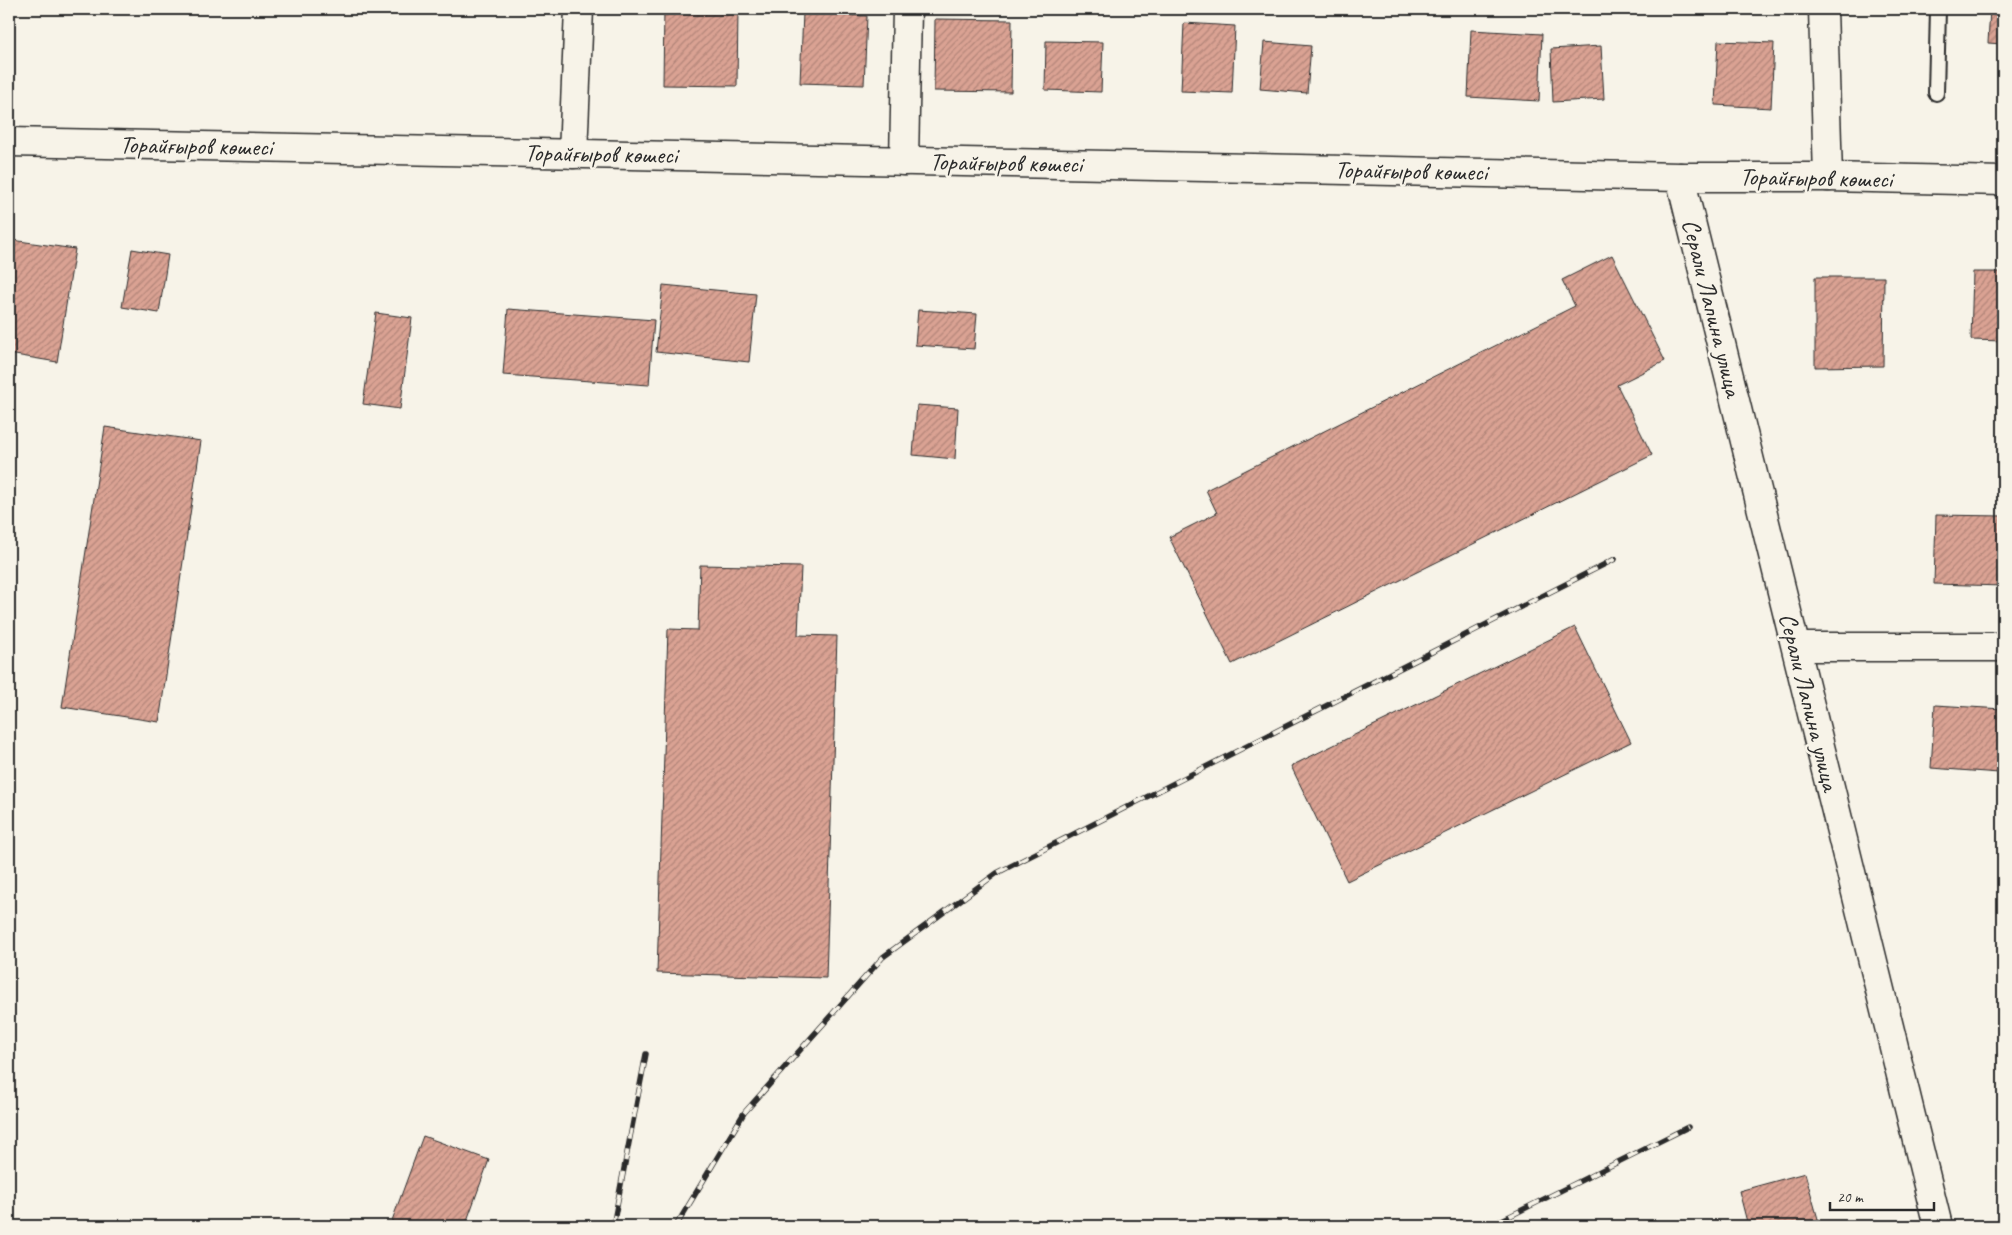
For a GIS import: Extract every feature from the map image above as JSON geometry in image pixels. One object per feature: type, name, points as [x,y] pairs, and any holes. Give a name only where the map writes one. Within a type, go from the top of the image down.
[{"type":"street","points":[[573,154],[579,9]]},
{"type":"street","points":[[904,161],[907,9]]},
{"type":"street","points":[[1823,9],[1828,177]]},
{"type":"street","name":"Торайғыров көшесі","points":[[9,142],[1680,177],[1828,177],[2003,181]]},
{"type":"street","name":"Серали Лапина улица","points":[[1680,177],[1938,1226]]},
{"type":"street","points":[[1796,647],[2003,647]]},
{"type":"lane","points":[[1936,93],[1938,9]]},
{"type":"building","points":[[664,9],[738,9],[737,86],[663,85]]},
{"type":"building","points":[[1990,9],[2003,9],[2003,61],[2001,61],[2002,44],[1988,43]]},
{"type":"building","points":[[803,13],[867,16],[864,85],[800,83]]},
{"type":"building","points":[[935,19],[1012,20],[1011,92],[934,91]]},
{"type":"building","points":[[1184,23],[1235,26],[1232,93],[1181,91]]},
{"type":"building","points":[[1471,30],[1542,34],[1539,101],[1468,97]]},
{"type":"building","points":[[1046,41],[1103,42],[1101,92],[1045,90]]},
{"type":"building","points":[[1718,41],[1774,43],[1771,108],[1715,105]]},
{"type":"building","points":[[1264,42],[1311,46],[1307,93],[1260,89]]},
{"type":"building","points":[[1601,46],[1604,99],[1553,102],[1551,49]]},
{"type":"building","points":[[12,240],[75,249],[57,362],[9,354],[9,260]]},
{"type":"building","points":[[132,249],[168,255],[159,313],[122,307]]},
{"type":"building","points":[[1612,255],[1665,361],[1617,385],[1652,455],[1232,664],[1169,537],[1217,513],[1206,490],[1575,306],[1562,280]]},
{"type":"building","points":[[1973,272],[2003,272],[2003,341],[1971,340]]},
{"type":"building","points":[[1815,277],[1884,277],[1883,366],[1815,367]]},
{"type":"building","points":[[663,285],[756,294],[749,362],[656,352]]},
{"type":"building","points":[[508,309],[654,320],[649,385],[503,375]]},
{"type":"building","points":[[918,310],[977,314],[974,349],[915,345]]},
{"type":"building","points":[[376,313],[412,318],[400,409],[363,404]]},
{"type":"building","points":[[917,405],[958,408],[955,459],[913,455]]},
{"type":"building","points":[[105,427],[201,441],[159,722],[62,707]]},
{"type":"building","points":[[1936,515],[2003,516],[2003,586],[1934,584]]},
{"type":"building","points":[[700,565],[801,567],[798,635],[837,636],[826,978],[657,973],[668,629],[698,630]]},
{"type":"building","points":[[1575,627],[1631,742],[1347,881],[1291,766]]},
{"type":"building","points":[[1935,705],[2003,709],[1999,773],[1931,768]]},
{"type":"building","points":[[423,1136],[489,1160],[465,1226],[390,1226]]},
{"type":"building","points":[[1805,1173],[1820,1226],[1748,1226],[1739,1191]]},
{"type":"railway","points":[[676,1226],[744,1113],[883,957],[997,873],[1615,559]]},
{"type":"railway","points":[[613,1226],[646,1054]]},
{"type":"railway","points":[[1490,1226],[1688,1127]]}]
